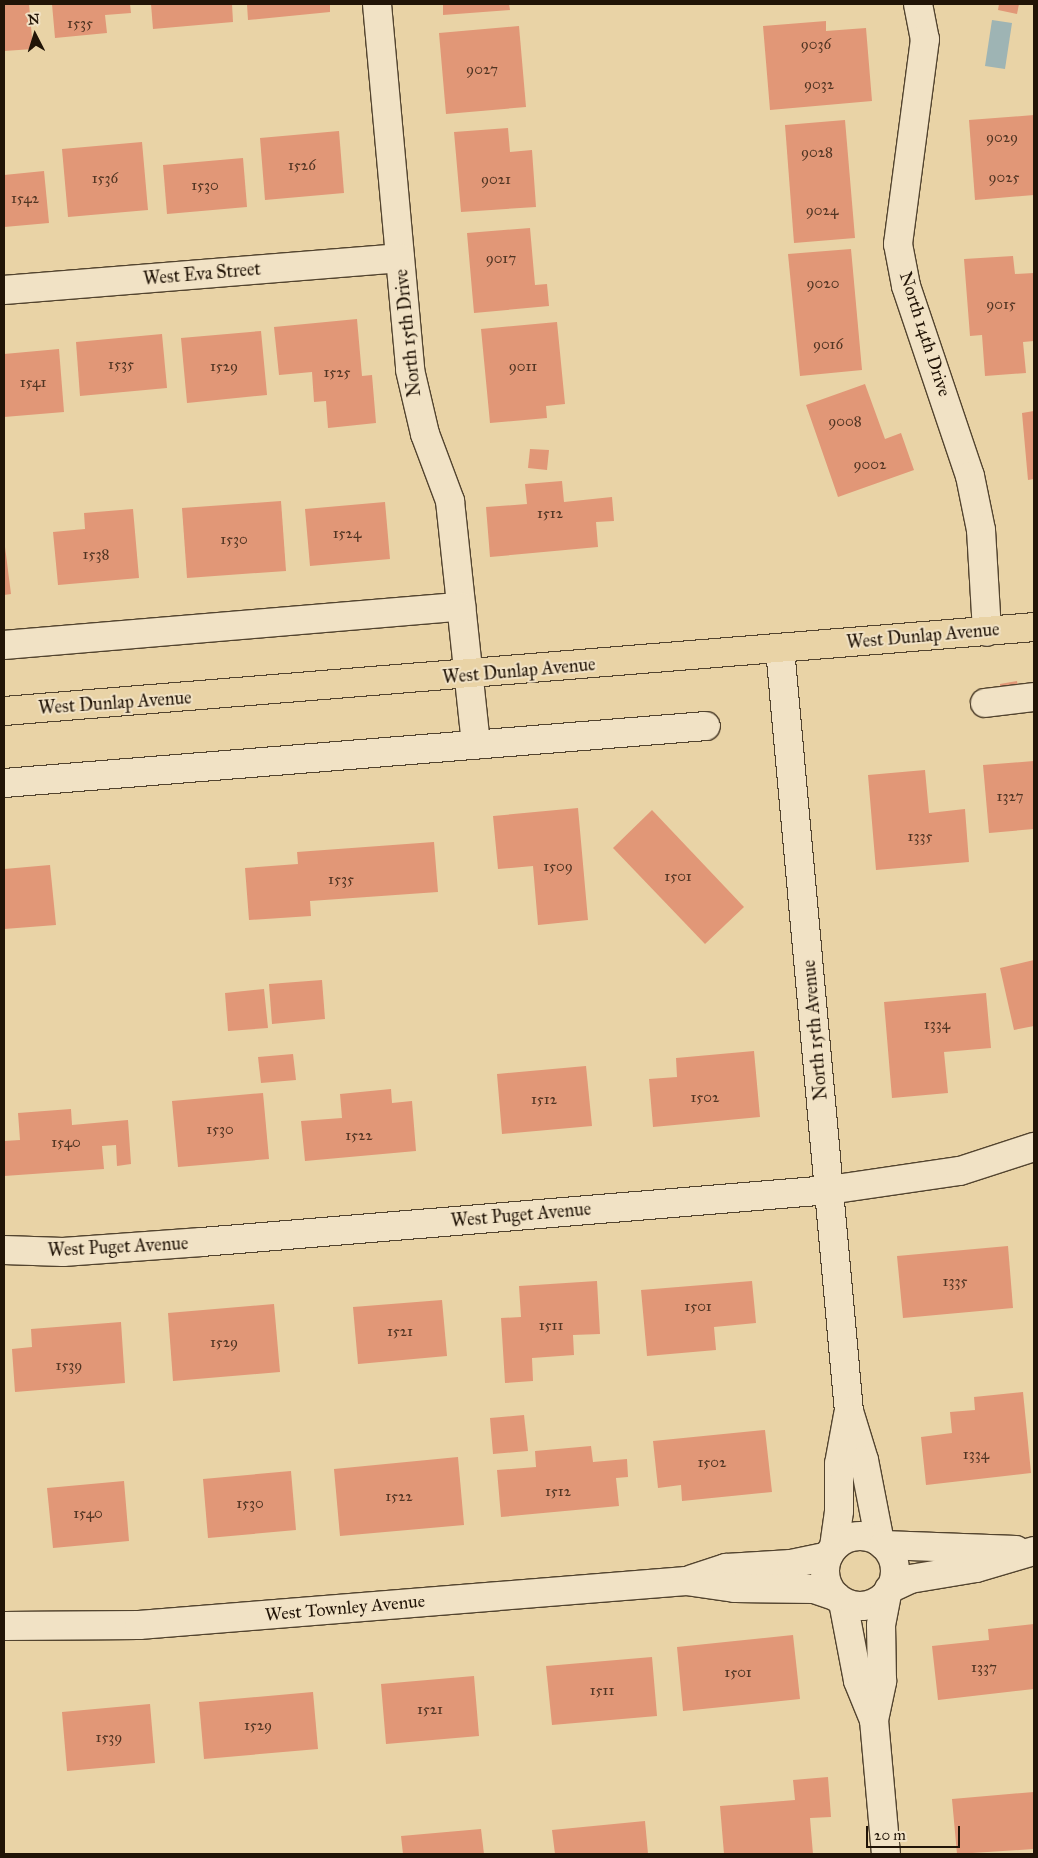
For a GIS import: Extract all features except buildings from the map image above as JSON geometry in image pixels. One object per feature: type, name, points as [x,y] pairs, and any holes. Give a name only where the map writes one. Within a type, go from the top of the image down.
[{"type":"main road","name":"West Dunlap Avenue","points":[[4,711],[468,675],[1034,627]]},
{"type":"street","name":"North 15th Drive","points":[[377,4],[414,393],[450,501],[476,746]]},
{"type":"street","name":"North 14th Drive","points":[[918,4],[925,38],[898,244],[906,286],[970,476],[981,530],[988,632]]},
{"type":"street","name":"West Eva Street","points":[[4,290],[400,258]]},
{"type":"street","points":[[4,645],[461,607]]},
{"type":"street","name":"North 15th Avenue","points":[[780,649],[849,1411],[864,1460],[881,1543],[894,1561],[894,1581],[888,1591],[881,1626],[882,1680],[874,1720],[886,1854]]},
{"type":"street","points":[[984,703],[1034,697]]},
{"type":"street","points":[[4,783],[706,726]]},
{"type":"street","name":"West Puget Avenue","points":[[4,1250],[63,1252],[202,1242],[829,1190],[960,1171],[1034,1147]]},
{"type":"street","name":"North 15th Avenue","points":[[849,1411],[838,1464],[839,1511],[826,1578],[840,1599],[858,1681],[874,1720]]},
{"type":"street","points":[[831,1552],[851,1537],[871,1537],[881,1543],[977,1546],[1031,1551]]},
{"type":"street","points":[[840,1599],[865,1604],[877,1601],[888,1591],[910,1579],[976,1568],[1031,1551]]},
{"type":"street","name":"West Townley Avenue","points":[[686,1581],[726,1568],[791,1564],[831,1552]]},
{"type":"street","name":"West Townley Avenue","points":[[4,1626],[139,1625],[686,1581],[735,1588],[814,1589],[840,1599]]},
{"type":"shaded area","points":[[992,20],[1012,23],[1005,69],[985,66]]}]
